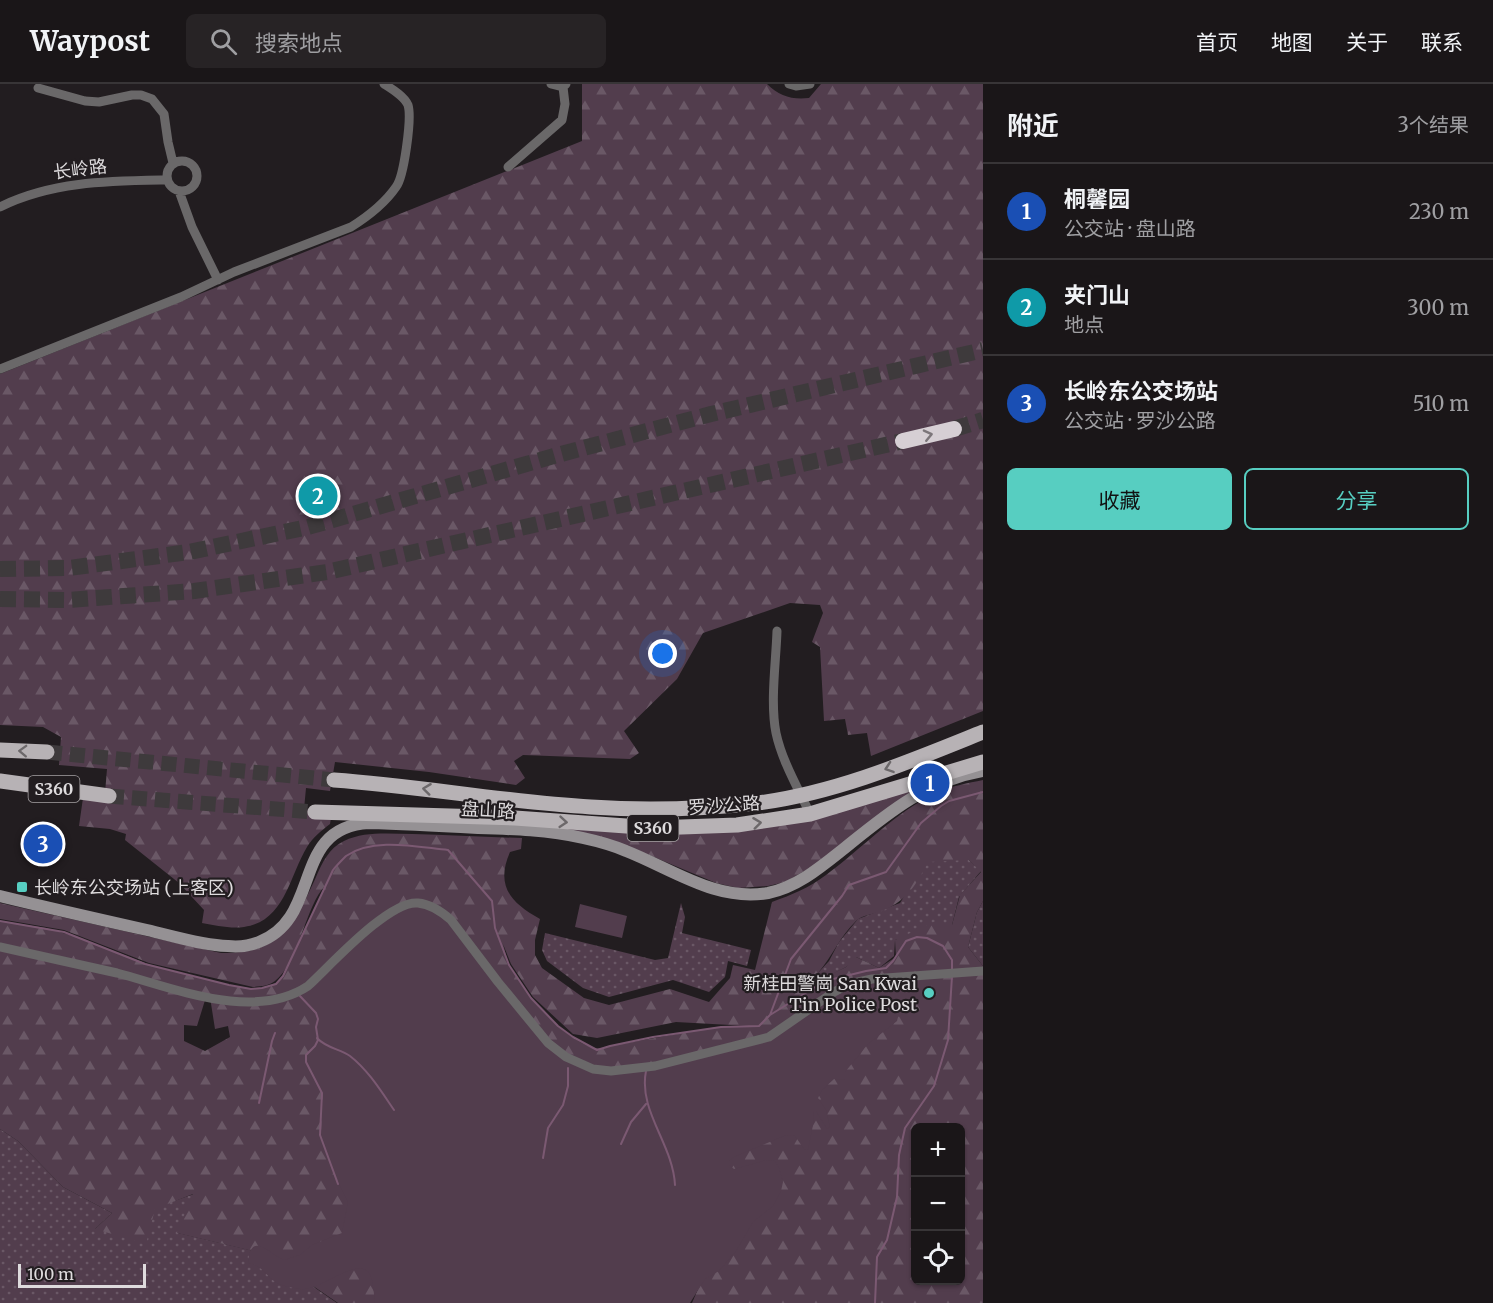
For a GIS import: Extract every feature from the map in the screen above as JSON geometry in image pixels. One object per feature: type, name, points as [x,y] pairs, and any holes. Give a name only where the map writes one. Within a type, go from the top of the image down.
[{"type":"highway","points":[[903,441],[954,429]]},
{"type":"main road","name":"罗沙公路","points":[[334,780],[380,783],[580,806],[631,809],[697,808],[760,802],[801,795],[893,767],[983,732]]},
{"type":"main road","name":"S360","points":[[0,750],[47,752]]},
{"type":"main road","name":"罗沙公路","points":[[315,812],[515,818],[605,826],[675,828],[748,824],[810,814],[983,762]]},
{"type":"main road","name":"盘山路","points":[[0,895],[208,944],[245,946],[260,942],[274,934],[287,922],[302,897],[316,855],[333,834],[344,827],[369,823],[534,831],[583,838],[626,850],[716,890],[734,894],[768,893],[784,888],[818,869],[885,816],[922,791],[944,781],[983,771]]},
{"type":"main road","name":"S360","points":[[0,781],[109,796]]},
{"type":"street","points":[[0,369],[351,227],[383,202],[397,187],[402,177],[409,114],[407,104],[384,84]]},
{"type":"street","points":[[508,167],[562,120],[566,104],[564,86],[550,84]]},
{"type":"street","points":[[789,84],[796,86],[810,84]]},
{"type":"street","points":[[38,88],[85,101],[99,102],[132,95],[152,99],[164,114],[174,163]]},
{"type":"street","points":[[179,191],[190,189],[197,180],[198,175],[194,165],[190,162],[179,160],[174,163],[168,169],[167,180],[179,191],[192,227],[218,280]]},
{"type":"street","name":"长岭路","points":[[0,207],[26,196],[75,185],[167,180]]},
{"type":"street","points":[[777,631],[774,709],[776,730],[780,748],[810,814]]},
{"type":"street","points":[[0,947],[83,965],[210,998],[263,1001],[288,997],[299,992],[378,920],[399,907],[417,902],[441,912],[451,920],[548,1042],[566,1057],[593,1069],[611,1071],[655,1066],[769,1037],[849,984],[872,979],[983,971]]},
{"type":"green space","points":[[582,84],[767,84],[776,92],[791,98],[809,98],[821,84],[983,84],[983,711],[871,756],[867,733],[848,735],[845,719],[824,721],[820,647],[812,642],[823,613],[820,605],[790,603],[703,633],[677,679],[624,731],[639,753],[630,759],[523,755],[514,761],[525,778],[516,785],[429,772],[335,762],[330,791],[306,788],[304,809],[332,812],[330,824],[307,847],[277,907],[258,923],[244,927],[202,923],[204,910],[179,883],[125,840],[126,834],[110,829],[79,826],[84,791],[105,793],[107,769],[59,765],[61,737],[43,727],[0,725],[0,374],[582,141]]},
{"type":"green space","points":[[983,780],[983,792],[978,793],[983,793],[983,901],[977,912],[968,947],[983,966],[983,1303],[692,1303],[698,1289],[641,1303],[338,1303],[266,1254],[177,1233],[193,1194],[155,1209],[146,1244],[95,1229],[112,1213],[63,1187],[18,1141],[0,1129],[0,921],[46,928],[80,938],[153,966],[229,985],[254,989],[263,988],[278,982],[284,974],[289,962],[283,973],[273,983],[253,987],[149,963],[64,930],[0,919],[0,903],[221,953],[241,952],[272,942],[283,933],[300,909],[327,856],[344,841],[369,834],[522,838],[521,849],[510,852],[504,875],[505,884],[508,892],[521,907],[540,919],[535,940],[535,955],[542,968],[584,998],[609,1005],[670,989],[709,1002],[730,978],[733,965],[755,970],[772,902],[820,880],[894,819],[923,800],[949,788]],"holes":[[[969,860],[981,872],[960,895],[952,925],[934,922],[895,940],[896,957],[879,968],[854,956],[846,967],[819,980],[818,973],[850,927],[861,917],[882,911],[898,902],[915,885],[928,862]],[[325,886],[296,948],[312,906]],[[503,944],[511,964],[533,997],[573,1034],[597,1038],[676,1022],[749,1026],[717,1027],[597,1048],[583,1044],[568,1034],[539,1007],[510,966]],[[206,997],[210,997],[215,1029],[228,1026],[230,1037],[205,1051],[184,1041],[184,1025],[197,1026]]]},
{"type":"green space","points":[[915,789],[815,865],[785,882],[768,886],[738,888],[716,883],[630,847],[542,824],[668,832]]},
{"type":"green space","points":[[927,860],[969,860],[981,871],[959,897],[952,925],[895,940],[894,956],[879,968],[856,957],[846,967],[819,981],[818,973],[858,919],[900,903]]},
{"type":"green space","points":[[983,901],[983,966],[968,947],[977,912]]},
{"type":"green space","points":[[681,903],[685,917],[682,933],[751,950],[747,966],[728,961],[725,977],[709,992],[673,980],[609,997],[583,988],[547,961],[542,950],[545,933],[655,960],[668,958]]},
{"type":"green space","points":[[580,904],[627,916],[622,938],[575,927]]},
{"type":"green space","points":[[422,906],[446,917],[548,1045],[609,1074],[766,1041],[848,988],[879,981],[920,978],[916,995],[907,1010],[868,1044],[845,1072],[845,1080],[834,1079],[822,1090],[818,1098],[826,1110],[830,1127],[827,1129],[814,1111],[808,1150],[804,1149],[795,1136],[786,1135],[729,1161],[729,1165],[734,1169],[767,1160],[775,1161],[783,1182],[781,1191],[773,1206],[753,1222],[736,1251],[719,1271],[705,1279],[690,1303],[374,1303],[372,1280],[368,1271],[361,1268],[309,1288],[300,1289],[280,1284],[259,1267],[248,1263],[253,1248],[261,1246],[284,1260],[300,1255],[312,1245],[342,1233],[348,1202],[336,1178],[321,1134],[323,1093],[306,1062],[307,1056],[318,1039],[318,1019],[313,1009],[299,995],[392,913]]},
{"type":"green space","points":[[0,1129],[18,1141],[63,1187],[112,1213],[95,1229],[194,1194],[178,1233],[266,1254],[337,1303],[0,1303]]},
{"type":"waterway","points":[[0,921],[64,932],[145,964],[229,985],[251,989],[262,988],[276,984],[283,976],[333,870],[346,856],[357,850],[382,845],[448,850],[492,901],[495,928],[509,965],[531,998],[558,1026],[597,1050],[653,1037],[721,1027],[759,1026],[770,1015],[791,959],[849,885],[886,872],[921,823],[941,806],[949,801],[983,792]]},
{"type":"waterway","points":[[770,1015],[825,981],[886,968],[906,941],[917,937],[927,938],[943,946],[952,960],[952,970]]},
{"type":"waterway","points":[[875,1303],[877,1257],[887,1240],[897,1197],[899,1155],[905,1128],[934,1086],[948,1040],[952,976]]},
{"type":"waterway","points":[[299,995],[316,1013],[318,1019],[316,1027],[318,1040],[306,1055],[306,1062],[322,1093],[320,1135],[338,1184]]},
{"type":"waterway","points":[[259,1103],[275,1033]]},
{"type":"waterway","points":[[317,1038],[357,1062],[374,1081],[394,1110]]},
{"type":"waterway","points":[[543,1158],[548,1128],[563,1105],[568,1086],[568,1068]]},
{"type":"waterway","points":[[646,1071],[647,1100],[673,1170],[675,1185]]},
{"type":"waterway","points":[[621,1144],[631,1122],[646,1104]]},
{"type":"tunnel","points":[[0,569],[69,568],[189,552],[308,527],[561,454],[711,414],[983,350]]},
{"type":"tunnel","points":[[954,429],[983,420]]},
{"type":"tunnel","points":[[0,599],[68,600],[194,591],[327,572],[903,441]]},
{"type":"tunnel","points":[[47,752],[334,780]]},
{"type":"tunnel","points":[[109,796],[315,812]]},
{"type":"place","name":"夹门山","points":[[318,496]]},
{"type":"place","name":"桐馨园","points":[[930,783]]},
{"type":"place","name":"长岭东公交场站","points":[[43,844]]},
{"type":"place","name":"长岭东公交场站 (上客区)","points":[[22,887]]},
{"type":"place","name":"新桂田警崗 San Kwai Tin Police Post","points":[[929,993]]}]
